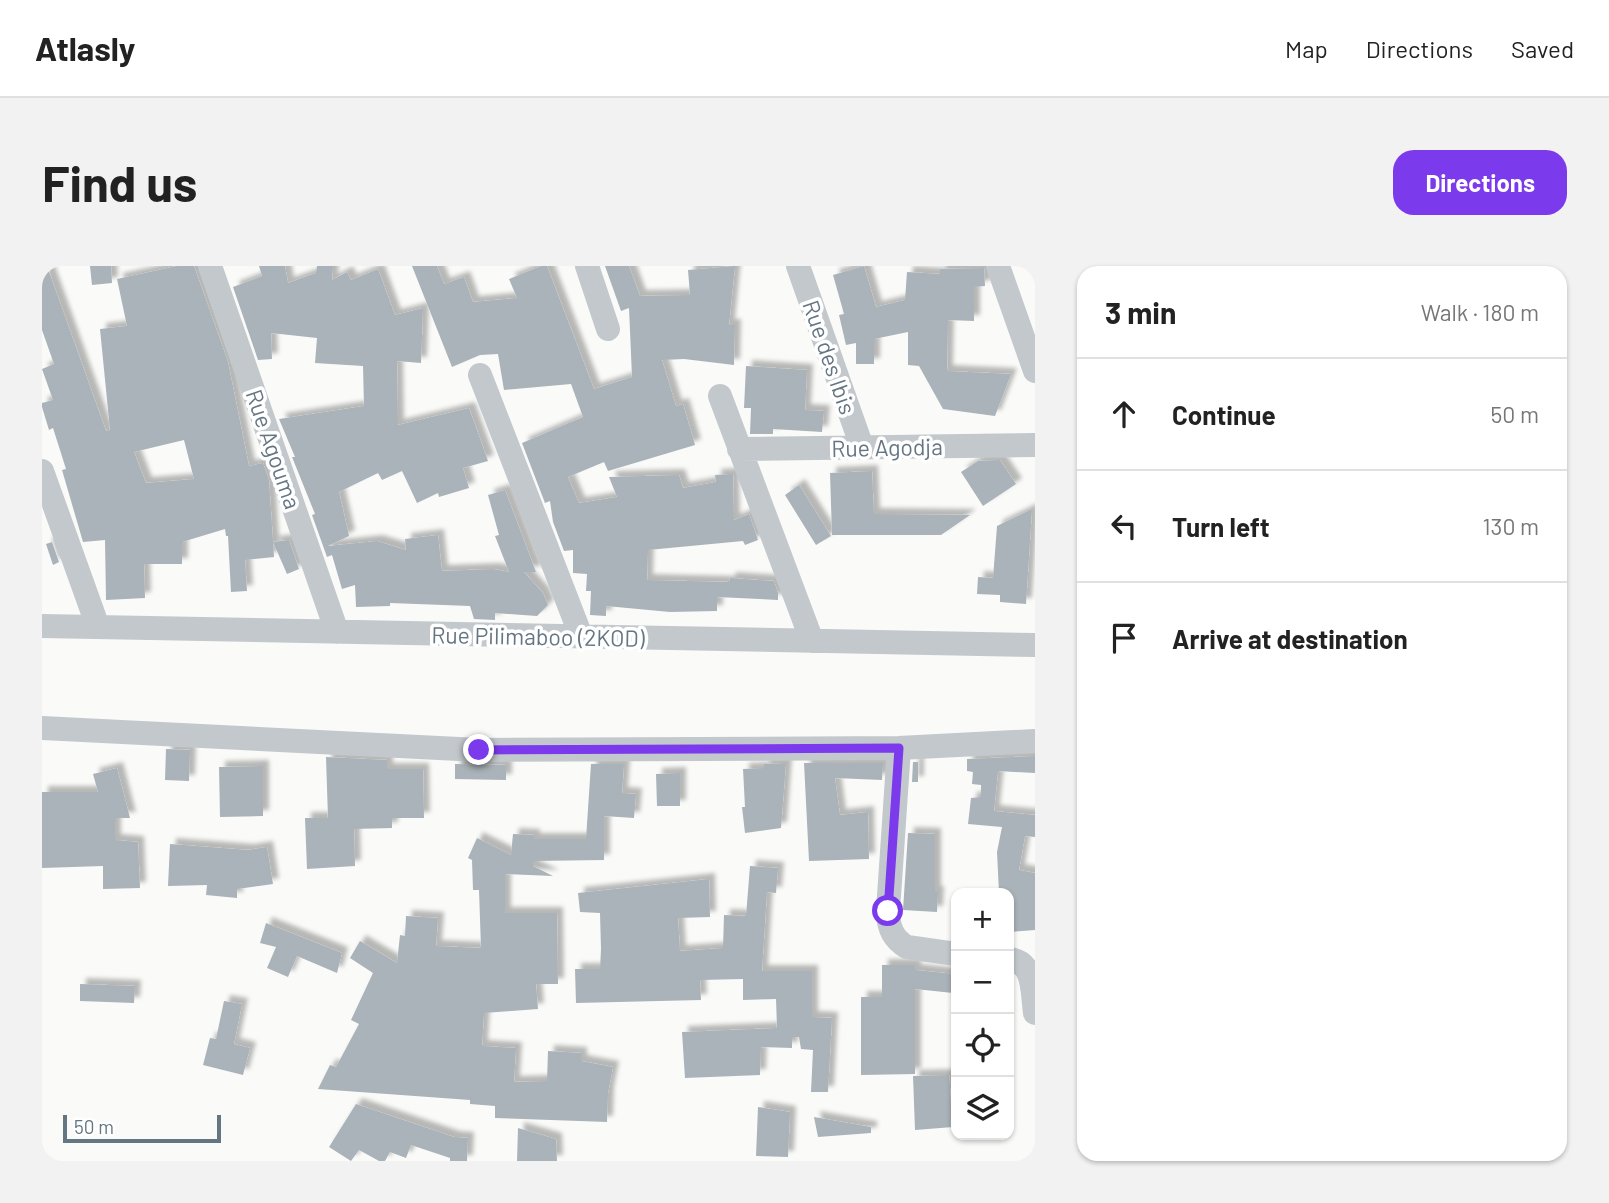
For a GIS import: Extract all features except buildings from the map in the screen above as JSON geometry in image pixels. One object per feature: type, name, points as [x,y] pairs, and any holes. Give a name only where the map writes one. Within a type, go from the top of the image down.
[{"type":"street","name":"Rue Agouma","points":[[210,266],[337,632]]},
{"type":"street","points":[[587,266],[608,329]]},
{"type":"street","name":"Rue des Ibis","points":[[798,266],[862,447]]},
{"type":"street","points":[[998,266],[1035,370]]},
{"type":"street","points":[[480,374],[581,636]]},
{"type":"street","points":[[720,396],[811,641]]},
{"type":"street","name":"Rue Agodja","points":[[740,449],[1035,445]]},
{"type":"street","points":[[42,471],[98,627]]},
{"type":"street","name":"Rue Pilimaboo (2KOD)","points":[[42,626],[1035,645]]},
{"type":"street","points":[[42,728],[479,750],[899,748],[1035,741]]},
{"type":"street","points":[[899,748],[888,911],[890,927],[900,943],[907,947],[951,953]]},
{"type":"street","points":[[1014,960],[1019,961],[1028,971],[1035,1013]]},
{"type":"route","points":[[479,750],[899,748],[888,911]]}]
